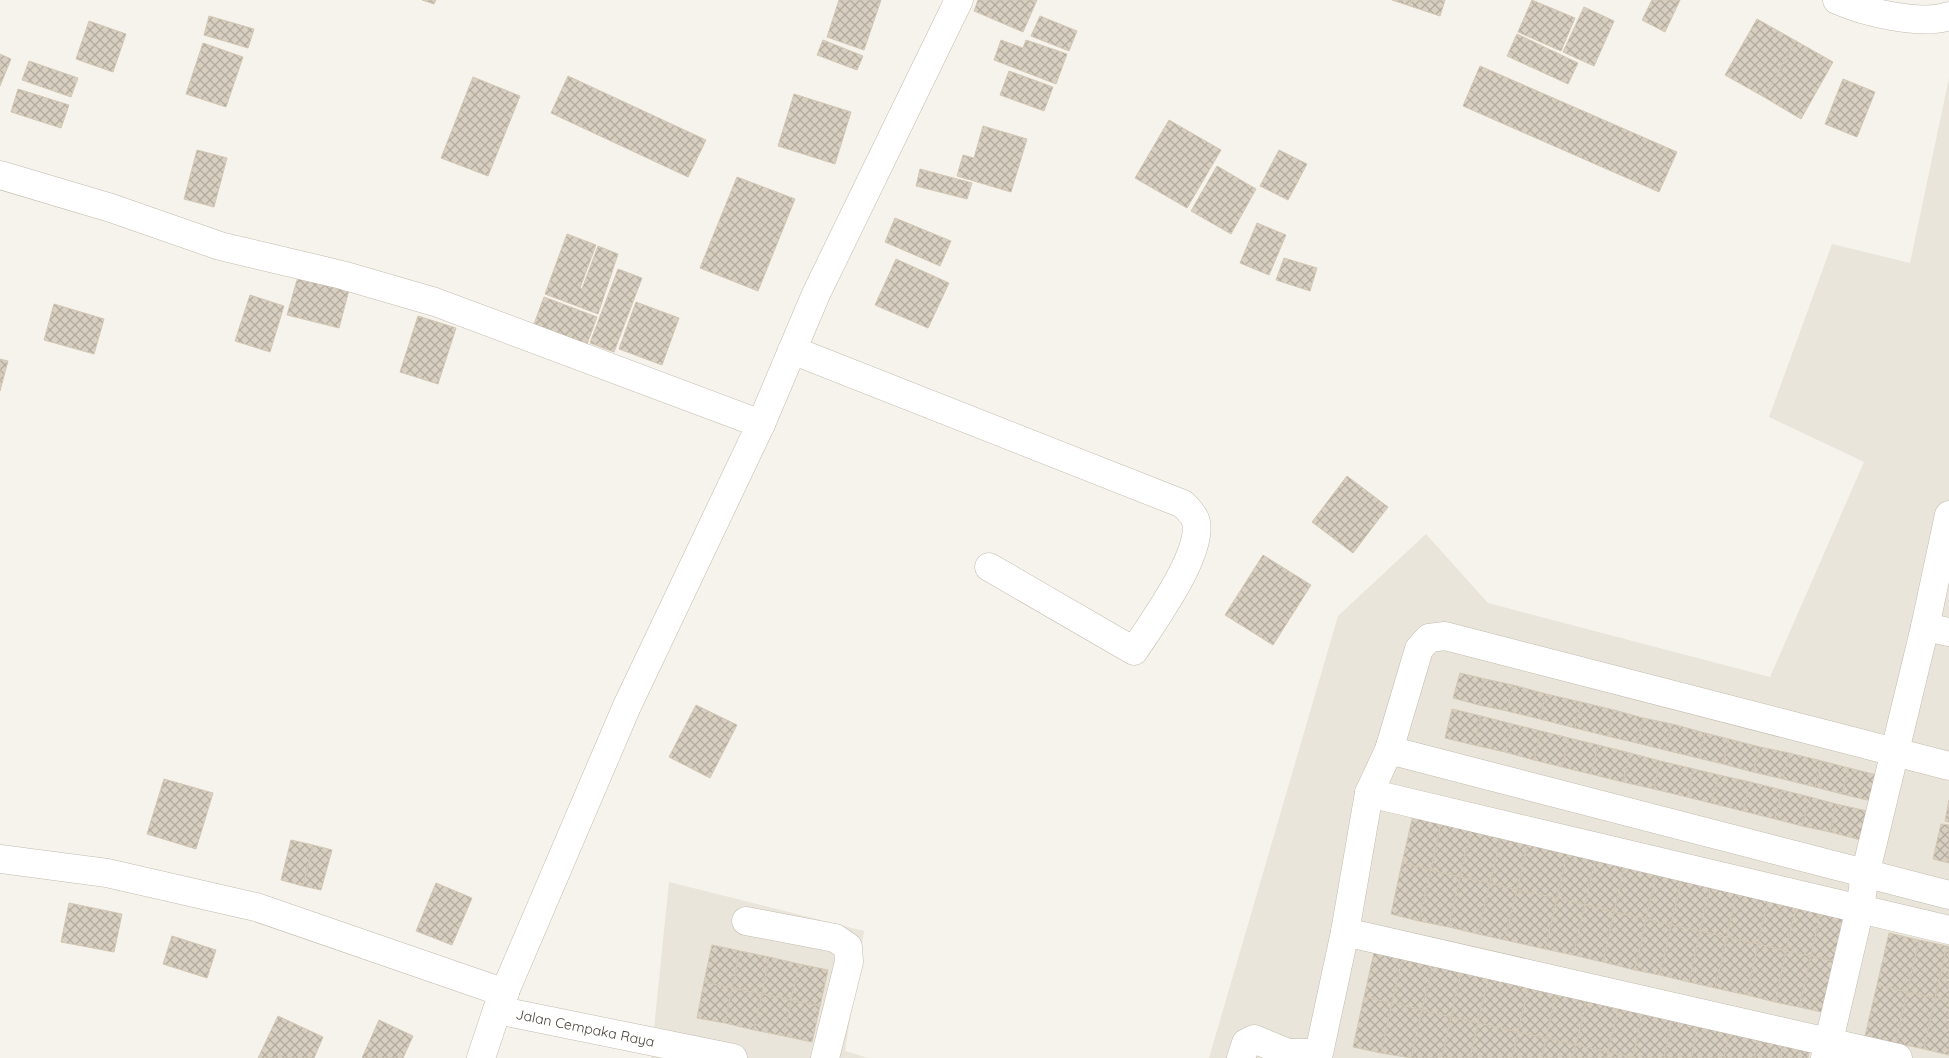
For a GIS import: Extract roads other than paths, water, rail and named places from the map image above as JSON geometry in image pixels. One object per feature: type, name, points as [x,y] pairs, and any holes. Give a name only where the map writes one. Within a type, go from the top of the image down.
[{"type":"street","points":[[481,1058],[501,1002],[628,706],[761,424],[816,294],[959,0]]},
{"type":"street","points":[[1838,0],[1886,16],[1939,20],[1949,16]]},
{"type":"street","points":[[0,175],[111,208],[220,246],[342,275],[435,302],[761,424]]},
{"type":"street","points":[[792,350],[1183,504],[1196,520],[1196,544],[1171,592],[1134,650],[989,567]]},
{"type":"street","points":[[1827,1050],[1860,908],[1864,875],[1892,753],[1937,629],[1949,515]]},
{"type":"street","points":[[1247,1049],[1307,1055],[1345,932],[1369,794],[1388,750],[1419,649],[1429,638],[1446,636],[1892,753],[1949,766]]},
{"type":"street","points":[[1388,750],[1949,896]]},
{"type":"street","points":[[1369,794],[1949,930]]},
{"type":"street","name":"Jalan Cempaka Raya","points":[[0,859],[134,878],[256,907],[501,1002],[733,1058]]},
{"type":"street","points":[[746,921],[835,938],[848,947],[849,962],[825,1058]]},
{"type":"street","points":[[1345,932],[1827,1050],[1898,1058]]}]
